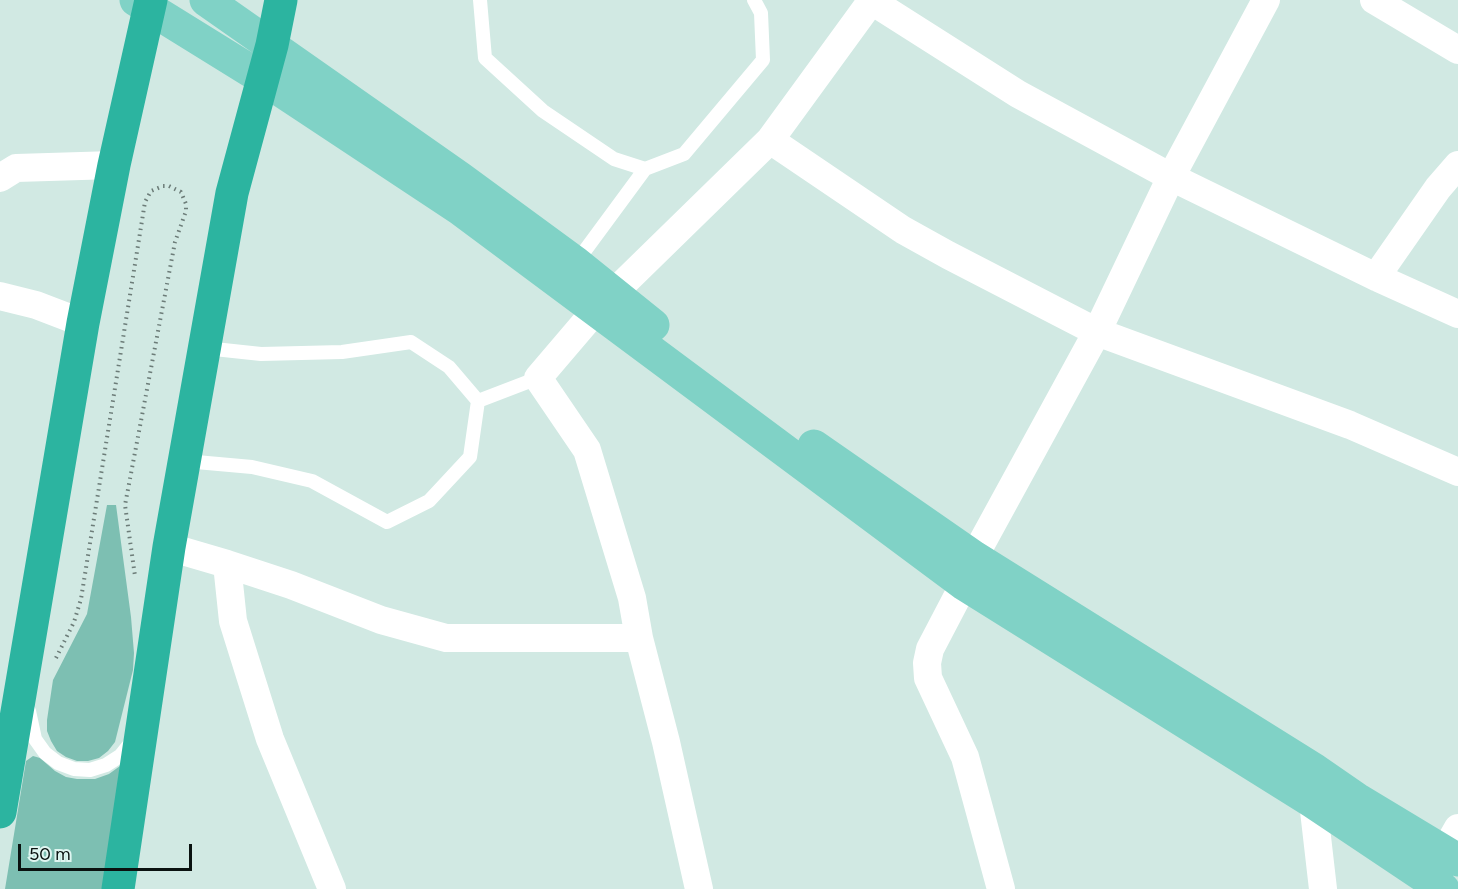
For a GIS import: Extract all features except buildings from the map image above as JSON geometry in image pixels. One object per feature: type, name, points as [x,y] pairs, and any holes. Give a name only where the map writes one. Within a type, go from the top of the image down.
[{"type":"highway","points":[[118,889],[169,547],[232,193],[272,45],[281,0]]},
{"type":"highway","points":[[0,812],[40,661],[83,323],[146,3]]},
{"type":"main road","points":[[206,0],[272,45],[604,302],[969,571],[1436,884]]},
{"type":"main road","points":[[146,3],[460,209],[567,273]]},
{"type":"main road","points":[[969,571],[1315,770],[1357,799],[1453,846]]},
{"type":"street","points":[[699,889],[666,742],[639,638],[632,598],[587,450],[538,378],[604,302],[770,140],[871,0],[1018,94],[1171,177],[1376,277],[1458,314]]},
{"type":"street","points":[[1001,889],[965,757],[928,678],[927,663],[930,649],[969,571],[1097,332],[1171,177],[1266,0]]},
{"type":"street","points":[[1374,0],[1458,50]]},
{"type":"street","points":[[770,140],[903,230],[1097,332],[1350,425],[1458,472]]},
{"type":"street","points":[[0,178],[16,168],[114,165]]},
{"type":"street","points":[[1376,277],[1438,188],[1458,165]]},
{"type":"street","points":[[0,296],[36,305],[83,323]]},
{"type":"street","points":[[169,547],[291,585],[381,620],[446,638],[639,638]]},
{"type":"street","points":[[227,564],[233,621],[270,739],[332,889]]},
{"type":"street","points":[[1315,770],[1313,802],[1323,889]]},
{"type":"street","points":[[1436,884],[1453,846]]},
{"type":"lane","points":[[480,0],[485,58],[543,111],[614,159],[645,169]]},
{"type":"lane","points":[[567,273],[645,169],[684,154],[763,60],[761,13],[754,0]]},
{"type":"lane","points":[[184,461],[252,466],[312,481],[387,522],[429,501],[470,457],[478,401],[449,368],[411,342],[342,352],[261,354],[205,348]]},
{"type":"lane","points":[[478,401],[538,378]]},
{"type":"lane","points":[[40,661],[30,723],[35,739],[45,753],[58,763],[82,770],[106,765],[120,756],[130,744],[144,716]]},
{"type":"path","points":[[40,661],[74,622],[81,599],[145,202],[151,191],[169,186],[181,192],[186,211],[175,242],[125,506],[135,579]]},
{"type":"green space","points":[[107,505],[116,505],[131,617],[133,670],[115,742],[99,758],[77,761],[57,751],[47,731],[47,720],[53,680],[87,614]]},
{"type":"green space","points":[[33,756],[40,758],[66,777],[77,779],[95,779],[109,774],[120,766],[106,889],[5,889],[26,761]]}]
